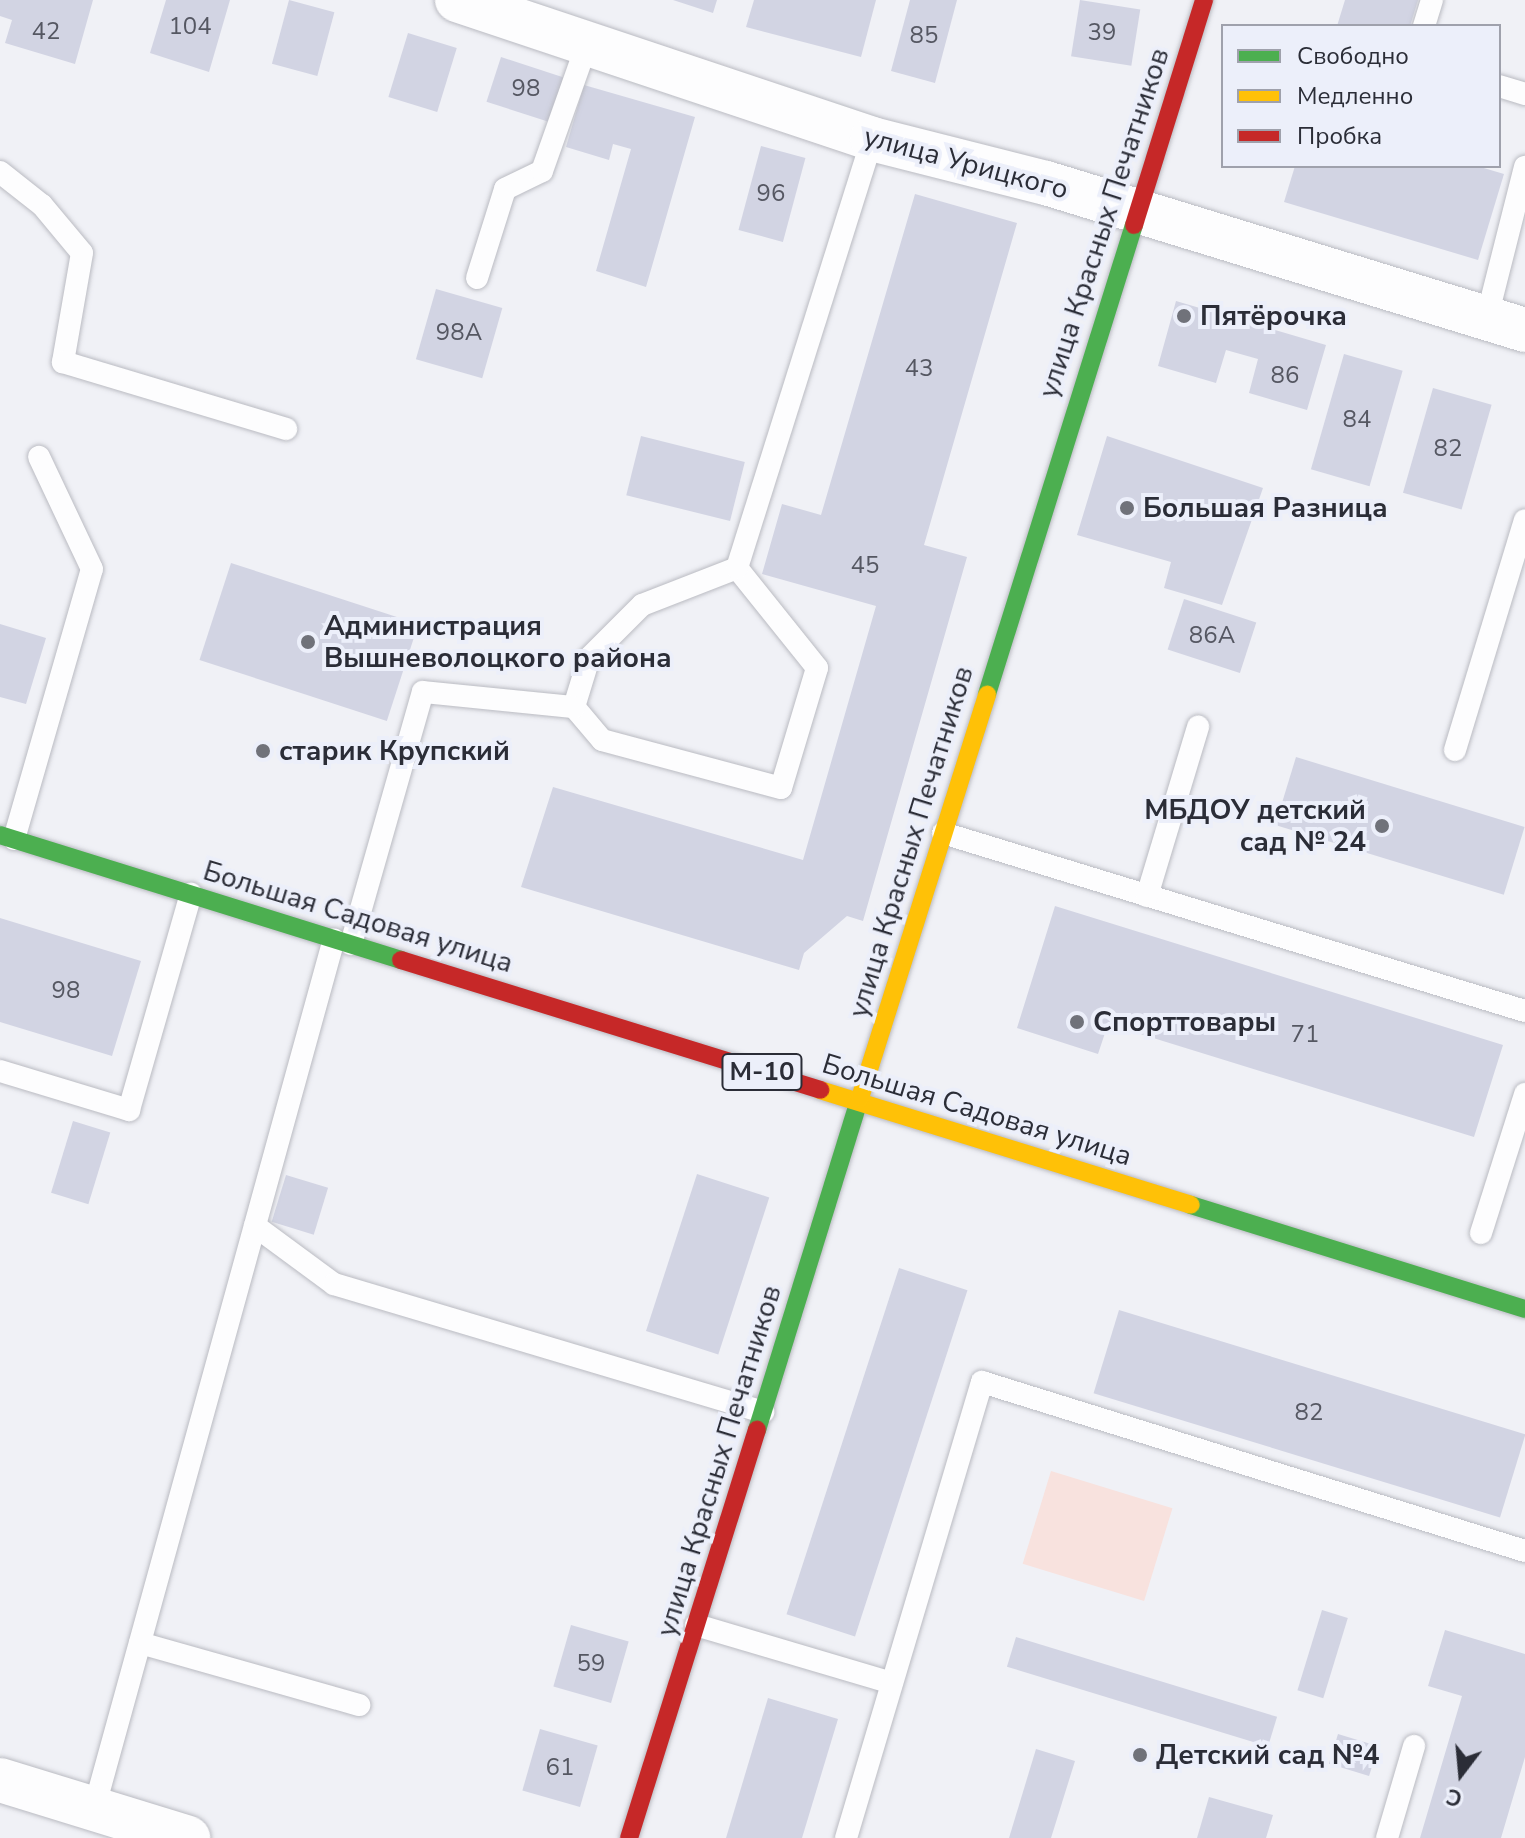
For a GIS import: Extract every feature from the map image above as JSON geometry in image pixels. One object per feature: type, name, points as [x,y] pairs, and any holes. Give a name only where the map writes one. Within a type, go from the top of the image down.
[{"type":"main road","name":"улица Красных Печатников","points":[[629,1838],[1204,0]]},
{"type":"main road","name":"Большая Садовая улица","points":[[7,837],[1525,1309]]},
{"type":"street","name":"улица Урицкого","points":[[457,0],[872,139],[1138,213],[1506,324]]},
{"type":"street","points":[[0,1780],[188,1838]]},
{"type":"lane","points":[[1425,24],[1432,0]]},
{"type":"lane","points":[[477,278],[505,189],[542,171],[587,44]]},
{"type":"lane","points":[[1501,87],[1525,94]]},
{"type":"lane","points":[[737,568],[872,139]]},
{"type":"lane","points":[[1506,324],[1525,167]]},
{"type":"lane","points":[[0,172],[42,205],[82,253],[63,362],[286,429]]},
{"type":"lane","points":[[7,837],[92,569],[39,457]]},
{"type":"lane","points":[[1455,750],[1525,520]]},
{"type":"lane","points":[[574,707],[589,658],[642,605],[737,568]]},
{"type":"lane","points":[[94,1809],[255,1226],[423,692],[574,707],[602,740],[781,788],[817,668],[737,568]]},
{"type":"lane","points":[[1147,896],[1198,727]]},
{"type":"lane","points":[[943,833],[1525,1011]]},
{"type":"lane","points":[[0,1071],[129,1110],[191,894]]},
{"type":"lane","points":[[1481,1233],[1525,1094]]},
{"type":"lane","points":[[255,1226],[334,1284],[763,1412]]},
{"type":"lane","points":[[846,1838],[982,1382],[1525,1551]]},
{"type":"lane","points":[[696,1625],[892,1683]]},
{"type":"lane","points":[[140,1643],[359,1705]]},
{"type":"lane","points":[[1387,1838],[1414,1746]]},
{"type":"shaded area","points":[[1051,1471],[1172,1508],[1144,1601],[1023,1564]]},
{"type":"building","points":[[0,0],[93,0],[75,64],[5,43],[12,20],[0,16]]},
{"type":"building","points":[[166,0],[230,0],[209,72],[150,53]]},
{"type":"building","points":[[289,0],[334,12],[317,76],[272,64]]},
{"type":"building","points":[[673,0],[717,0],[713,13]]},
{"type":"building","points":[[754,0],[876,0],[861,57],[746,27]]},
{"type":"building","points":[[910,0],[957,0],[935,83],[891,71]]},
{"type":"building","points":[[1080,0],[1140,10],[1131,66],[1071,56]]},
{"type":"building","points":[[1345,0],[1418,0],[1411,24],[1338,24]]},
{"type":"building","points":[[408,33],[457,48],[437,112],[388,97]]},
{"type":"building","points":[[501,57],[564,77],[549,122],[486,102]]},
{"type":"building","points":[[584,85],[695,117],[646,287],[596,271],[631,149],[613,144],[609,160],[566,147]]},
{"type":"building","points":[[761,146],[805,158],[783,242],[738,230]]},
{"type":"building","points":[[1294,168],[1484,168],[1504,174],[1478,260],[1284,202]]},
{"type":"building","points":[[915,194],[1017,223],[924,545],[967,557],[863,921],[847,916],[804,953],[799,970],[521,887],[553,787],[803,860],[876,606],[762,574],[782,504],[821,515]]},
{"type":"building","points":[[436,289],[502,308],[482,378],[416,359]]},
{"type":"building","points":[[1176,301],[1326,345],[1307,410],[1249,393],[1258,359],[1226,350],[1216,383],[1158,366]]},
{"type":"building","points":[[1344,354],[1403,371],[1370,486],[1311,469]]},
{"type":"building","points":[[1433,388],[1492,405],[1462,510],[1403,493]]},
{"type":"building","points":[[641,436],[745,462],[730,521],[626,495]]},
{"type":"building","points":[[1107,436],[1263,488],[1222,605],[1164,588],[1171,562],[1077,535]]},
{"type":"building","name":"Администрация Вышневолоцкого района","points":[[231,563],[418,624],[387,721],[199,660]]},
{"type":"building","points":[[1184,599],[1256,622],[1240,673],[1168,649]]},
{"type":"building","points":[[0,624],[46,638],[26,704],[0,697]]},
{"type":"building","points":[[1296,757],[1525,827],[1504,895],[1275,825]]},
{"type":"building","points":[[1055,906],[1503,1045],[1474,1137],[1108,1024],[1098,1054],[1017,1028]]},
{"type":"building","points":[[0,918],[141,961],[112,1056],[0,1022]]},
{"type":"building","points":[[73,1121],[110,1132],[88,1204],[51,1193]]},
{"type":"building","points":[[697,1174],[769,1197],[718,1354],[646,1331]]},
{"type":"building","points":[[286,1175],[328,1188],[314,1235],[272,1222]]},
{"type":"building","points":[[899,1268],[967,1290],[855,1636],[787,1614]]},
{"type":"building","points":[[1119,1310],[1525,1434],[1500,1517],[1094,1393]]},
{"type":"building","points":[[1322,1610],[1348,1618],[1323,1698],[1297,1690]]},
{"type":"building","points":[[571,1625],[629,1642],[611,1703],[553,1687]]},
{"type":"building","points":[[1445,1630],[1525,1654],[1525,1757],[1501,1838],[1420,1838],[1462,1696],[1428,1686]]},
{"type":"building","points":[[1016,1637],[1277,1717],[1268,1746],[1007,1667]]},
{"type":"building","points":[[768,1698],[838,1719],[802,1838],[726,1838]]},
{"type":"building","points":[[540,1729],[598,1746],[580,1807],[522,1791]]},
{"type":"building","points":[[1338,1734],[1378,1746],[1369,1776],[1329,1764]]},
{"type":"building","points":[[1036,1749],[1075,1761],[1051,1838],[1009,1838]]},
{"type":"building","points":[[1209,1797],[1273,1815],[1266,1838],[1197,1838]]},
{"type":"traffic: fast","points":[[987,694],[1134,225]]},
{"type":"traffic: fast","points":[[0,835],[401,960]]},
{"type":"traffic: fast","points":[[757,1430],[860,1098]]},
{"type":"traffic: fast","points":[[1191,1205],[1525,1309]]},
{"type":"traffic: slow","points":[[860,1098],[987,694]]},
{"type":"traffic: slow","points":[[820,1090],[1191,1205]]},
{"type":"traffic: jam","points":[[1134,225],[1204,0]]},
{"type":"traffic: jam","points":[[401,960],[820,1090]]},
{"type":"traffic: jam","points":[[629,1838],[757,1430]]},
{"type":"place","name":"Пятёрочка","points":[[1184,316]]},
{"type":"place","name":"Большая Разница","points":[[1127,508]]},
{"type":"place","name":"Администрация Вышневолоцкого района","points":[[308,642]]},
{"type":"place","name":"старик Крупский","points":[[263,751]]},
{"type":"place","name":"МБДОУ детский сад № 24","points":[[1382,826]]},
{"type":"place","name":"Спорттовары","points":[[1077,1022]]},
{"type":"place","name":"Детский сад №4","points":[[1140,1755]]}]
